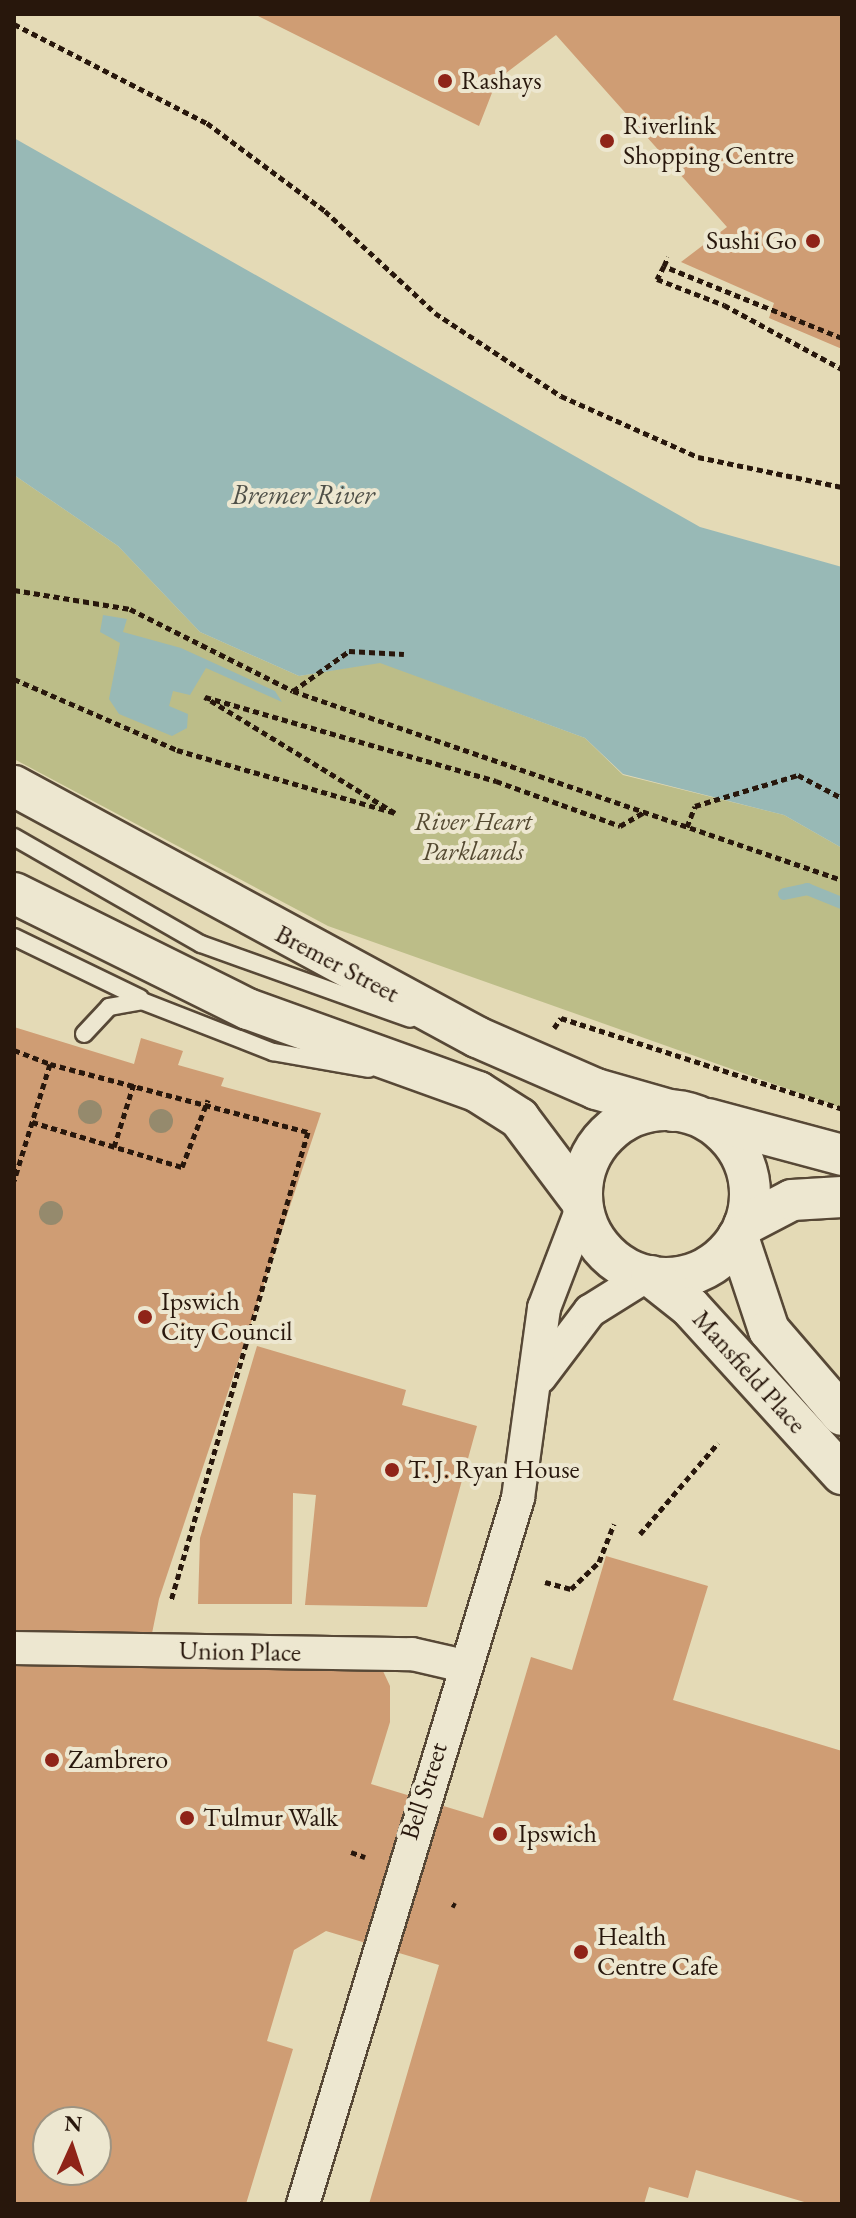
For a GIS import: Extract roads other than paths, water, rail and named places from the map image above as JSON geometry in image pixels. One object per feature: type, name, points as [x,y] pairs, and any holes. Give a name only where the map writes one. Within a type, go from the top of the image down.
[{"type":"street","name":"Bremer Street","points":[[14,786],[372,985],[515,1054],[683,1113],[842,1155]]},
{"type":"street","points":[[14,893],[248,1009],[434,1074],[519,1118],[583,1204],[604,1250],[648,1276],[707,1267],[741,1231],[792,1200],[842,1197]]},
{"type":"street","points":[[583,1204],[586,1170],[612,1130],[641,1115],[683,1113],[727,1137],[742,1160],[750,1199],[741,1231]]},
{"type":"street","name":"Bell Street","points":[[303,2204],[464,1666],[521,1487],[540,1377],[544,1308],[583,1204]]},
{"type":"street","name":"Mansfield Place","points":[[741,1231],[769,1330],[842,1415]]},
{"type":"street","name":"Bell Street","points":[[540,1377],[590,1311],[648,1276]]},
{"type":"street","name":"Mansfield Place","points":[[648,1276],[690,1307],[842,1474]]},
{"type":"street","name":"Union Place","points":[[14,1648],[412,1654],[464,1666]]},
{"type":"lane","points":[[14,837],[70,872],[257,969],[515,1054]]},
{"type":"lane","points":[[14,937],[160,1007],[273,1052],[434,1074]]},
{"type":"lane","points":[[84,1034],[116,1004],[160,1007]]},
{"type":"water","name":"Bremer River","points":[[14,138],[700,527],[842,567],[842,848],[784,815],[623,774],[585,738],[380,663],[299,676],[200,632],[118,546],[14,475]]},
{"type":"water","points":[[103,615],[127,619],[123,632],[181,648],[275,691],[282,702],[206,668],[190,695],[173,691],[169,706],[188,714],[187,728],[172,736],[119,714],[109,699],[120,643],[100,632]]},
{"type":"waterway","points":[[784,894],[807,889],[842,903]]},
{"type":"place","name":"Rashays","points":[[445,81]]},
{"type":"place","name":"Riverlink Shopping Centre","points":[[607,141]]},
{"type":"place","name":"Sushi Go","points":[[813,241]]},
{"type":"place","name":"Ipswich City Council","points":[[145,1317]]},
{"type":"place","name":"T. J. Ryan House","points":[[392,1470]]},
{"type":"place","name":"Zambrero","points":[[52,1760]]},
{"type":"place","name":"Tulmur Walk","points":[[187,1818]]},
{"type":"place","name":"Ipswich","points":[[500,1834]]},
{"type":"place","name":"Health Centre Cafe","points":[[581,1952]]},
{"type":"park label","name":"River Heart Parklands","points":[[473,837]]}]
